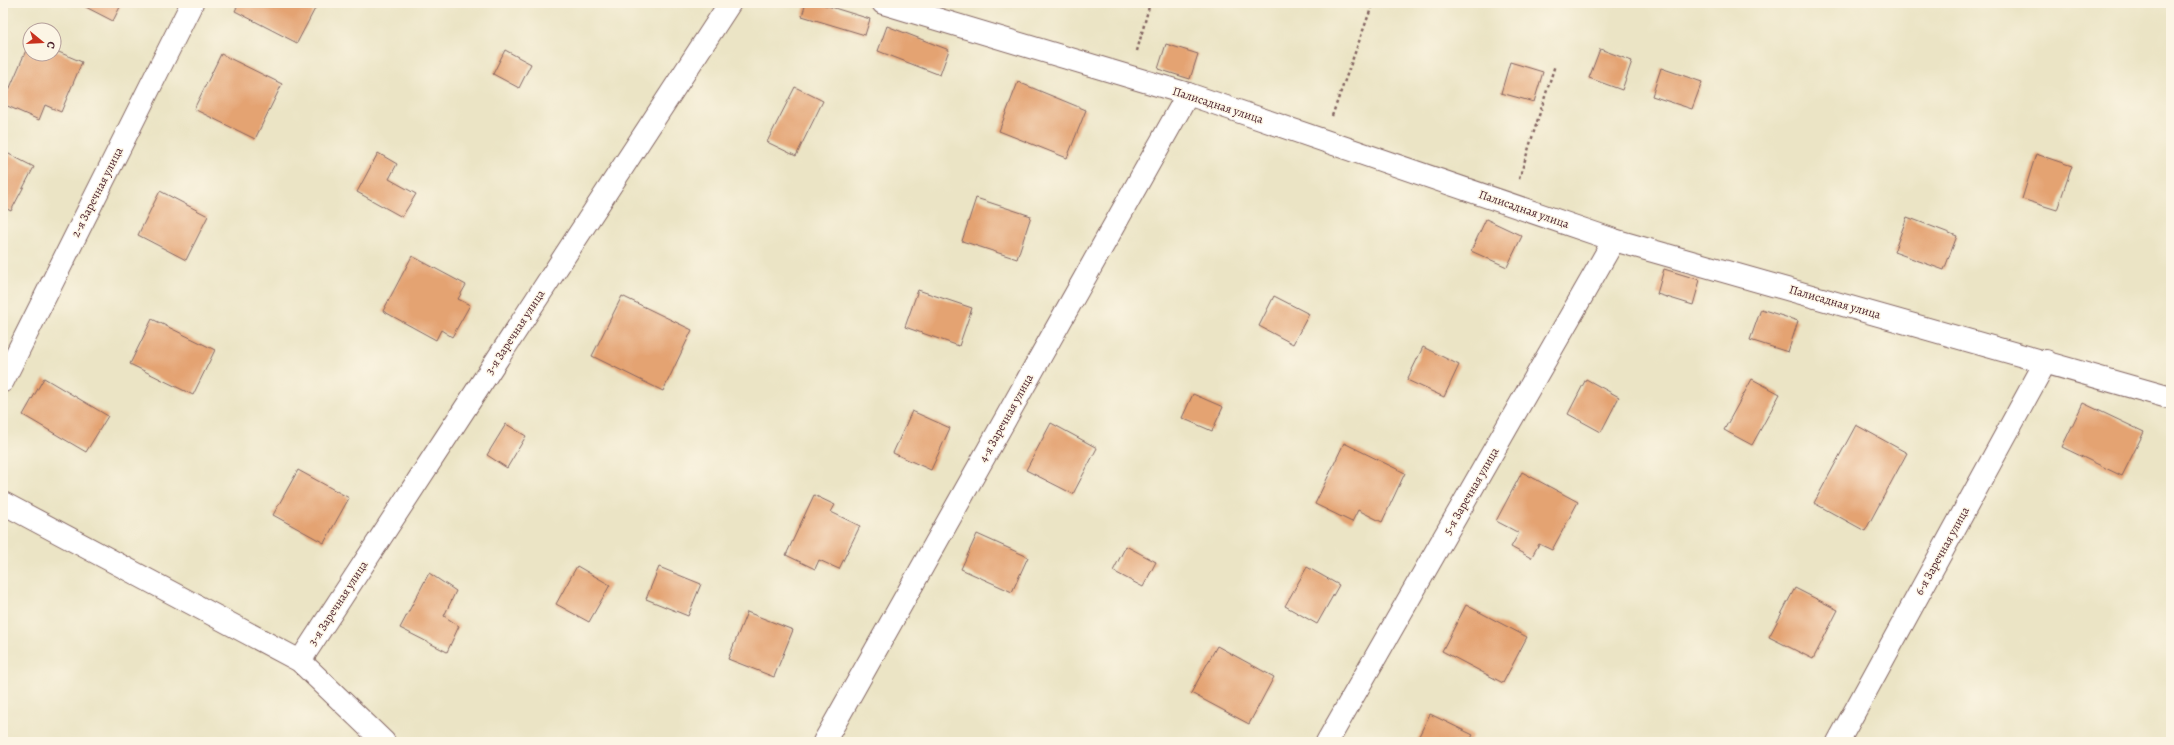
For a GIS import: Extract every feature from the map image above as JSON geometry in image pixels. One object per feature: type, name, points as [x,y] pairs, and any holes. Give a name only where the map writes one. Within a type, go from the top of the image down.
[{"type":"street","name":"2-я Заречная улица","points":[[3,380],[192,3]]},
{"type":"street","name":"3-я Заречная улица","points":[[300,661],[730,3]]},
{"type":"street","name":"Палисадная улица","points":[[883,3],[1188,94],[1614,240],[2046,361],[2171,398]]},
{"type":"street","name":"4-я Заречная улица","points":[[824,742],[1188,94]]},
{"type":"street","name":"5-я Заречная улица","points":[[1328,742],[1614,240]]},
{"type":"street","name":"6-я Заречная улица","points":[[1838,742],[2046,361]]},
{"type":"street","points":[[3,503],[300,661],[384,742]]},
{"type":"path","points":[[1130,77],[1150,3]]},
{"type":"path","points":[[1323,140],[1373,3]]},
{"type":"path","points":[[1511,204],[1555,65]]},
{"type":"building","points":[[78,3],[122,3],[113,21]]},
{"type":"building","points":[[239,3],[318,3],[297,43],[235,11]]},
{"type":"building","points":[[806,3],[818,3],[870,19],[865,35],[802,16]]},
{"type":"building","points":[[887,26],[949,50],[940,75],[878,51]]},
{"type":"building","points":[[1166,44],[1198,54],[1190,79],[1158,69]]},
{"type":"building","points":[[1600,49],[1632,61],[1622,90],[1589,78]]},
{"type":"building","points":[[505,50],[531,64],[519,88],[493,74]]},
{"type":"building","points":[[62,53],[82,62],[61,112],[45,105],[39,120],[3,104],[22,60],[22,62],[62,62]]},
{"type":"building","points":[[221,54],[282,84],[255,139],[194,109]]},
{"type":"building","points":[[1510,62],[1543,72],[1534,102],[1501,93]]},
{"type":"building","points":[[1661,68],[1702,82],[1692,109],[1652,96]]},
{"type":"building","points":[[1018,82],[1086,110],[1067,158],[999,131]]},
{"type":"building","points":[[795,87],[823,101],[796,156],[767,142]]},
{"type":"building","points":[[3,151],[34,167],[11,211],[3,207]]},
{"type":"building","points":[[378,153],[397,164],[389,179],[416,194],[402,217],[357,192]]},
{"type":"building","points":[[2036,154],[2072,166],[2057,210],[2022,199]]},
{"type":"building","points":[[160,191],[208,216],[186,260],[138,235]]},
{"type":"building","points":[[976,198],[1031,216],[1017,259],[962,241]]},
{"type":"building","points":[[1907,217],[1957,236],[1944,270],[1894,252]]},
{"type":"building","points":[[1486,219],[1522,236],[1507,267],[1471,251]]},
{"type":"building","points":[[412,256],[466,285],[458,299],[470,305],[452,337],[441,330],[436,340],[383,311]]},
{"type":"building","points":[[1664,269],[1700,280],[1693,305],[1657,294]]},
{"type":"building","points":[[918,290],[972,308],[959,346],[905,327]]},
{"type":"building","points":[[622,296],[692,330],[663,391],[592,356]]},
{"type":"building","points":[[1274,296],[1309,314],[1293,344],[1259,326]]},
{"type":"building","points":[[1761,309],[1798,321],[1788,352],[1750,340]]},
{"type":"building","points":[[152,319],[215,350],[193,395],[130,364]]},
{"type":"building","points":[[1423,347],[1459,365],[1444,397],[1407,380]]},
{"type":"building","points":[[44,378],[108,416],[86,452],[23,415]]},
{"type":"building","points":[[1586,379],[1619,397],[1601,432],[1568,414]]},
{"type":"building","points":[[1752,379],[1780,394],[1752,445],[1724,430]]},
{"type":"building","points":[[1193,394],[1223,407],[1212,431],[1182,418]]},
{"type":"building","points":[[2083,403],[2144,432],[2122,476],[2062,447]]},
{"type":"building","points":[[912,411],[950,428],[931,470],[893,453]]},
{"type":"building","points":[[1051,423],[1097,448],[1073,494],[1026,470]]},
{"type":"building","points":[[506,424],[526,436],[507,468],[487,455]]},
{"type":"building","points":[[1856,425],[1907,453],[1865,531],[1814,503]]},
{"type":"building","points":[[1344,443],[1405,473],[1382,522],[1358,510],[1352,522],[1315,504]]},
{"type":"building","points":[[298,470],[349,498],[324,543],[273,515]]},
{"type":"building","points":[[1522,472],[1578,502],[1552,550],[1539,544],[1531,558],[1511,547],[1519,533],[1496,521]]},
{"type":"building","points":[[814,495],[835,505],[831,512],[860,526],[839,569],[819,560],[815,569],[786,555]]},
{"type":"building","points":[[977,534],[1028,557],[1012,592],[961,569]]},
{"type":"building","points":[[1126,546],[1156,562],[1143,587],[1113,571]]},
{"type":"building","points":[[577,566],[610,585],[589,622],[556,604]]},
{"type":"building","points":[[659,567],[701,584],[688,616],[646,599]]},
{"type":"building","points":[[1307,567],[1339,585],[1317,624],[1285,606]]},
{"type":"building","points":[[429,573],[456,591],[444,616],[459,626],[447,652],[400,628]]},
{"type":"building","points":[[1795,588],[1838,610],[1813,659],[1769,637]]},
{"type":"building","points":[[1466,605],[1527,637],[1503,683],[1442,651]]},
{"type":"building","points":[[747,612],[793,630],[774,677],[728,659]]},
{"type":"building","points":[[1217,646],[1274,677],[1249,724],[1191,693]]},
{"type":"building","points":[[1430,714],[1473,735],[1469,742],[1416,742]]}]
